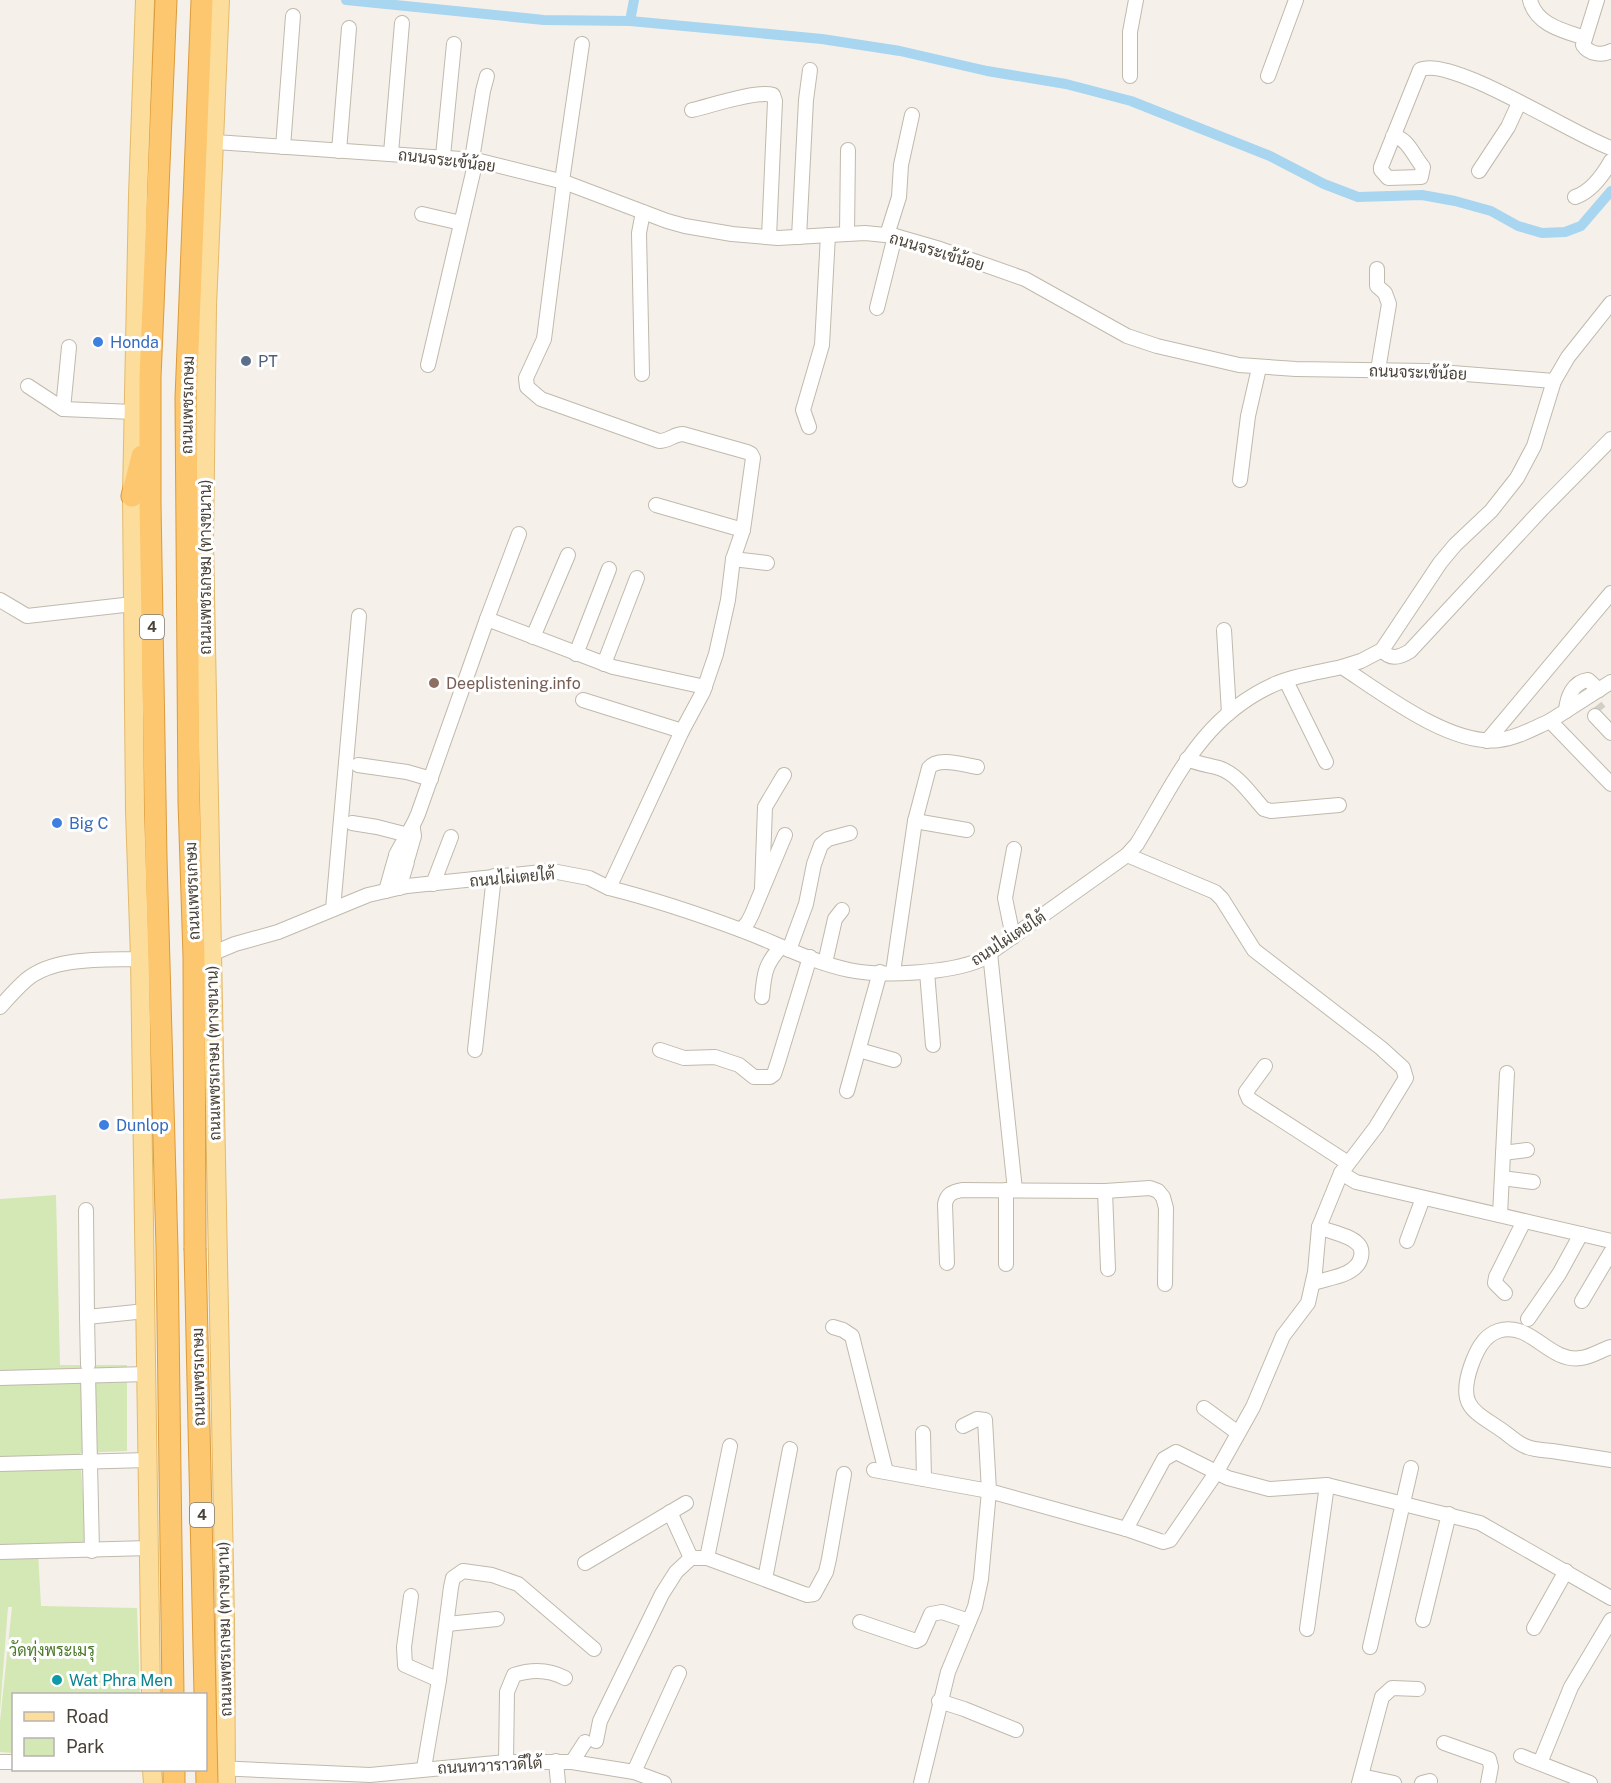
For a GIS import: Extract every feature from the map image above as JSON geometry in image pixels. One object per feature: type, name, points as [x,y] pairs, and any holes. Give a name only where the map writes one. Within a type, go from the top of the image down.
[{"type":"highway","name":"ถนนเพชรเกษม","points":[[155,2],[150,378],[142,418],[167,1248],[173,1693]]},
{"type":"highway","name":"ถนนเพชรเกษม","points":[[205,1693],[195,1248],[194,968],[189,802],[186,398],[210,5]]},
{"type":"highway","points":[[132,496],[142,418]]},
{"type":"main road","name":"ถนนเพชรเกษม (ทางขนาน)","points":[[210,5],[215,142],[207,306],[204,496],[225,1622],[225,1775]]},
{"type":"main road","name":"4","points":[[132,496],[135,811],[140,959],[152,1693]]},
{"type":"street","points":[[1130,76],[1130,32],[1136,0]]},
{"type":"street","points":[[1268,76],[1296,0]]},
{"type":"street","points":[[1530,0],[1532,8],[1547,23],[1585,38]]},
{"type":"street","points":[[1597,0],[1583,45],[1587,50],[1602,54],[1611,51]]},
{"type":"street","points":[[284,147],[293,16]]},
{"type":"street","points":[[391,153],[402,22]]},
{"type":"street","points":[[339,151],[349,28]]},
{"type":"street","points":[[443,156],[454,44]]},
{"type":"street","points":[[582,44],[544,339],[526,378],[527,387],[541,399],[659,441],[668,441],[678,434],[683,434],[751,454],[753,458],[743,530],[733,559],[716,654],[705,687],[609,888]]},
{"type":"street","points":[[1393,136],[1422,68],[1440,68],[1490,87],[1611,148]]},
{"type":"street","points":[[799,237],[806,100],[810,70]]},
{"type":"street","points":[[428,365],[461,223],[487,76]]},
{"type":"street","points":[[692,110],[749,96],[772,95],[775,101],[769,237]]},
{"type":"street","points":[[1479,171],[1508,127],[1519,103]]},
{"type":"street","points":[[877,308],[899,197],[901,165],[912,115]]},
{"type":"street","name":"ถนนจระเข้น้อย","points":[[215,142],[474,159],[563,181],[685,226],[769,237],[847,233],[891,236],[940,249],[1025,279],[1127,336],[1170,349],[1259,368],[1378,369],[1554,381]]},
{"type":"street","points":[[847,233],[848,150]]},
{"type":"street","points":[[1575,197],[1591,188],[1611,161]]},
{"type":"street","points":[[642,374],[639,233],[643,212]]},
{"type":"street","points":[[422,214],[461,223]]},
{"type":"street","points":[[809,427],[803,410],[822,345],[828,235]]},
{"type":"street","points":[[1377,269],[1377,286],[1386,293],[1389,304],[1378,369]]},
{"type":"street","points":[[1611,303],[1568,357],[1554,381],[1534,446],[1517,478],[1491,511],[1455,545],[1440,563],[1382,650],[1386,656],[1401,657],[1410,651],[1542,509],[1611,439]]},
{"type":"street","points":[[63,409],[69,346]]},
{"type":"street","points":[[1240,480],[1248,416],[1259,368]]},
{"type":"street","points":[[28,386],[63,409],[142,418]]},
{"type":"street","points":[[656,505],[743,530]]},
{"type":"street","points":[[392,889],[519,534]]},
{"type":"street","points":[[534,637],[568,555]]},
{"type":"street","points":[[733,559],[767,563]]},
{"type":"street","points":[[576,654],[609,569]]},
{"type":"street","points":[[604,664],[637,578]]},
{"type":"street","points":[[1487,741],[1611,593]]},
{"type":"street","points":[[0,600],[27,616],[133,604]]},
{"type":"street","points":[[333,909],[359,616]]},
{"type":"street","points":[[487,619],[604,664],[705,687]]},
{"type":"street","points":[[1224,630],[1229,713]]},
{"type":"street","name":"ถนนไผ่เตยใต้","points":[[211,954],[235,944],[278,933],[368,895],[392,889],[552,871],[589,878],[609,888],[741,930],[825,963],[850,970],[927,972],[966,966],[990,953],[1127,855],[1137,844],[1187,759],[1229,713],[1276,683],[1342,667],[1361,661],[1382,650]]},
{"type":"street","points":[[1342,667],[1434,725],[1487,741],[1509,738],[1550,721],[1566,711],[1595,702]]},
{"type":"street","points":[[1566,711],[1567,700],[1576,684],[1588,680],[1595,702],[1611,730]]},
{"type":"street","points":[[1286,681],[1326,762]]},
{"type":"street","points":[[584,700],[682,731]]},
{"type":"street","points":[[1550,721],[1611,784]]},
{"type":"street","points":[[1187,759],[1197,764],[1220,768],[1230,774],[1252,792],[1264,809],[1271,811],[1339,805]]},
{"type":"street","points":[[847,1091],[886,972],[925,779],[932,764],[948,762],[977,767]]},
{"type":"street","points":[[358,765],[407,772],[430,779]]},
{"type":"street","points":[[762,888],[765,807],[784,775]]},
{"type":"street","points":[[915,821],[967,830]]},
{"type":"street","points":[[352,823],[411,832]]},
{"type":"street","points":[[762,997],[766,967],[785,948],[806,904],[814,864],[821,845],[828,839],[850,832]]},
{"type":"street","points":[[741,930],[748,922],[785,835]]},
{"type":"street","points":[[433,884],[451,837]]},
{"type":"street","points":[[1012,937],[1005,898],[1014,849]]},
{"type":"street","points":[[833,1327],[852,1336],[880,1471],[989,1491],[1126,1529],[1163,1542],[1170,1540],[1216,1473],[1267,1377],[1283,1336],[1308,1303],[1313,1283],[1319,1227],[1345,1168],[1396,1097],[1406,1078],[1403,1068],[1381,1048],[1254,950],[1222,898],[1215,892],[1127,855]]},
{"type":"street","points":[[475,1050],[494,876]]},
{"type":"street","points":[[825,963],[835,919],[843,910]]},
{"type":"street","points":[[990,953],[1010,1190],[1006,1264]]},
{"type":"street","points":[[660,1050],[684,1058],[716,1057],[739,1065],[754,1077],[770,1077],[774,1074],[810,957]]},
{"type":"street","points":[[0,1007],[27,979],[50,968],[80,961],[140,959]]},
{"type":"street","points":[[927,972],[933,1045]]},
{"type":"street","points":[[859,1050],[894,1060]]},
{"type":"street","points":[[1265,1066],[1246,1092],[1249,1099],[1345,1168],[1356,1182],[1611,1241]]},
{"type":"street","points":[[1500,1215],[1507,1073]]},
{"type":"street","points":[[1503,1153],[1527,1150]]},
{"type":"street","points":[[1502,1178],[1533,1182]]},
{"type":"street","points":[[947,1263],[946,1197],[952,1192],[962,1190],[1105,1191],[1150,1188],[1158,1191],[1163,1197],[1166,1208],[1165,1284]]},
{"type":"street","points":[[1105,1191],[1108,1269]]},
{"type":"street","points":[[1407,1240],[1423,1198]]},
{"type":"street","points":[[86,1210],[92,1551]]},
{"type":"street","points":[[1505,1293],[1496,1283],[1496,1277],[1524,1221]]},
{"type":"street","points":[[1313,1283],[1347,1273],[1358,1265],[1361,1258],[1361,1247],[1357,1242],[1319,1227]]},
{"type":"street","points":[[1562,1289],[1586,1236]]},
{"type":"street","points":[[1528,1319],[1586,1236]]},
{"type":"street","points":[[1582,1301],[1611,1252]]},
{"type":"street","points":[[87,1317],[146,1311]]},
{"type":"street","points":[[1611,1347],[1582,1358],[1573,1358],[1552,1352],[1521,1330],[1502,1330],[1485,1339],[1478,1350],[1470,1368],[1466,1387],[1471,1407],[1477,1415],[1526,1447],[1611,1460]]},
{"type":"street","points":[[0,1378],[88,1370],[147,1374]]},
{"type":"street","points":[[1204,1408],[1238,1433]]},
{"type":"street","points":[[921,1783],[939,1701],[948,1672],[975,1606],[981,1579],[989,1491],[985,1420],[978,1419],[963,1426]]},
{"type":"street","points":[[923,1433],[924,1479]]},
{"type":"street","points":[[707,1558],[730,1446]]},
{"type":"street","points":[[765,1579],[790,1449]]},
{"type":"street","points":[[1126,1529],[1164,1459],[1176,1452],[1184,1454],[1216,1473],[1269,1489],[1327,1485],[1449,1514],[1492,1529],[1611,1598]]},
{"type":"street","points":[[0,1464],[148,1460]]},
{"type":"street","points":[[1370,1647],[1411,1468]]},
{"type":"street","points":[[579,1762],[591,1742],[662,1594],[676,1572],[691,1558],[707,1558],[807,1595],[814,1594],[826,1572],[844,1474]]},
{"type":"street","points":[[1306,1629],[1327,1485]]},
{"type":"street","points":[[585,1563],[686,1503]]},
{"type":"street","points":[[670,1512],[691,1558]]},
{"type":"street","points":[[1423,1620],[1449,1514]]},
{"type":"street","points":[[0,1552],[150,1548]]},
{"type":"street","points":[[424,1768],[453,1578],[463,1571],[469,1571],[492,1575],[518,1584],[594,1649]]},
{"type":"street","points":[[1534,1628],[1566,1571]]},
{"type":"street","points":[[411,1596],[404,1647],[405,1665],[439,1680]]},
{"type":"street","points":[[860,1622],[916,1641],[920,1639],[931,1614],[942,1612],[969,1621]]},
{"type":"street","points":[[447,1624],[497,1618]]},
{"type":"street","points":[[1540,1763],[1571,1687],[1611,1620]]},
{"type":"street","points":[[506,1762],[507,1692],[514,1675],[525,1671],[542,1670],[565,1678]]},
{"type":"street","points":[[634,1772],[679,1673]]},
{"type":"street","points":[[1394,1783],[1360,1780],[1382,1697],[1392,1688],[1418,1689]]},
{"type":"street","points":[[939,1701],[1016,1730]]},
{"type":"street","points":[[1444,1743],[1489,1759],[1491,1767],[1488,1783]]},
{"type":"street","points":[[1521,1756],[1590,1783]]},
{"type":"street","points":[[556,1761],[558,1783]]},
{"type":"street","name":"ถนนทวาราวดีใต้","points":[[207,1767],[225,1775],[369,1779],[424,1768],[556,1761],[579,1762],[634,1772],[664,1783]]},
{"type":"green space","name":"วัดทุ่งพระเมรุ","points":[[56,1195],[60,1365],[127,1365],[127,1451],[80,1453],[87,1551],[38,1552],[41,1606],[137,1608],[140,1693],[12,1693],[12,1753],[0,1752],[0,1721],[12,1607],[8,1607],[0,1711],[0,1199]]},
{"type":"waterway","points":[[346,0],[544,20],[630,21],[822,39],[900,51],[987,71],[1066,84],[1131,101],[1270,156],[1324,184],[1358,197],[1422,195],[1455,201],[1491,211],[1518,226],[1542,233],[1565,232],[1581,226],[1611,191]]},
{"type":"waterway","points":[[630,21],[634,0]]},
{"type":"tunnel","points":[[1596,706],[1600,711]]},
{"type":"place","name":"Honda","points":[[98,342]]},
{"type":"place","name":"PT","points":[[246,361]]},
{"type":"place","name":"Deeplistening.info","points":[[434,683]]},
{"type":"place","name":"Big C","points":[[57,823]]},
{"type":"place","name":"Dunlop","points":[[104,1125]]},
{"type":"place","name":"Wat Phra Men","points":[[57,1680]]}]
